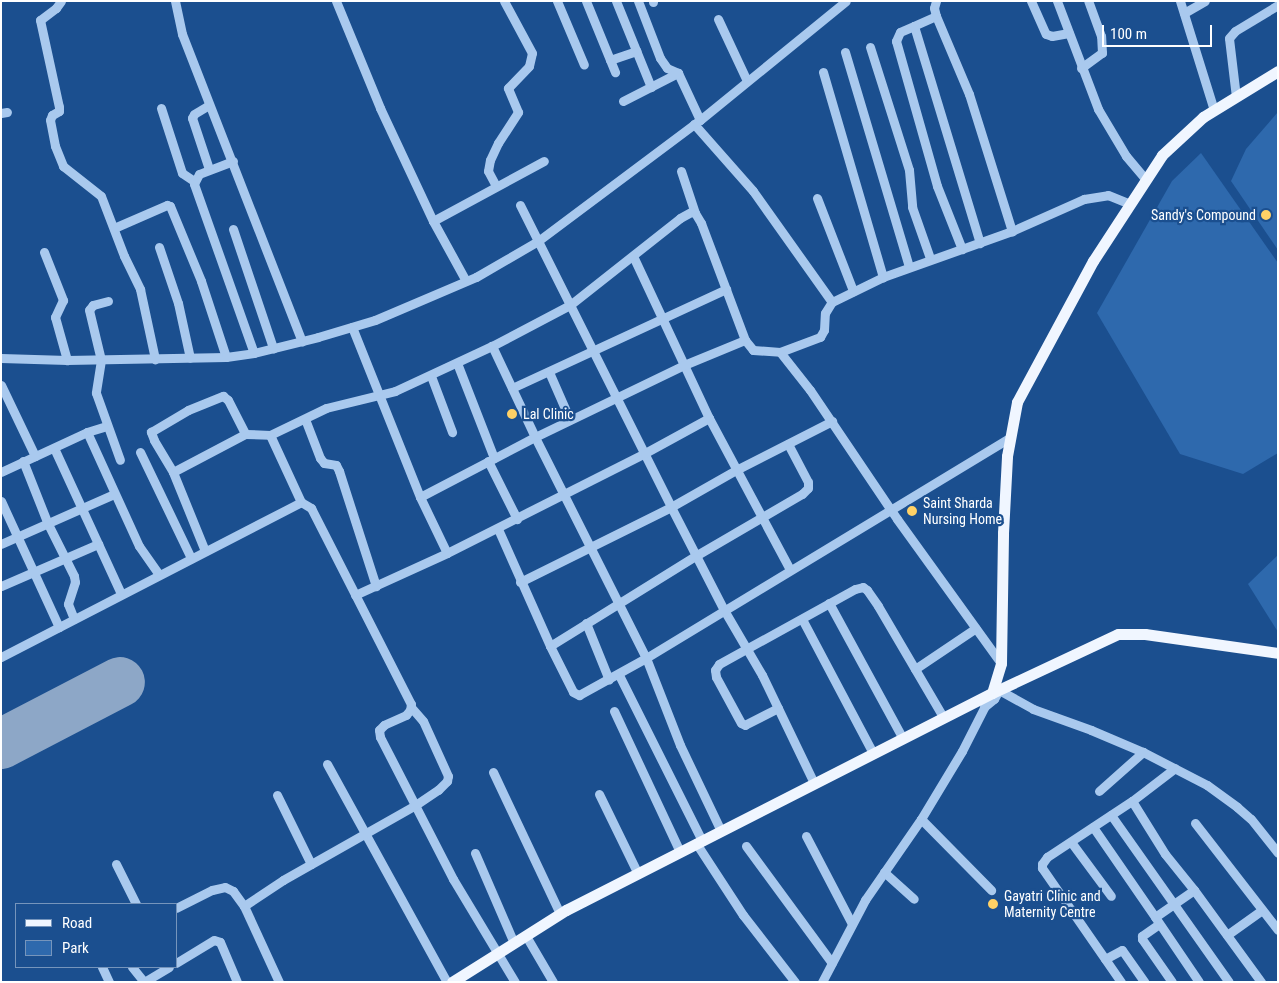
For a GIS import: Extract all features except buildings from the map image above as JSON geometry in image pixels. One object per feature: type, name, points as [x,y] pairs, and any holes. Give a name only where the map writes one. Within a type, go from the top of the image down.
[{"type":"main road","points":[[995,691],[1000,662],[1003,533],[1009,438],[1018,402],[1093,261],[1162,155],[1214,110],[1278,71]]},
{"type":"main road","points":[[452,982],[560,914],[902,737],[1118,634],[1144,634],[1278,653]]},
{"type":"street","points":[[61,1],[56,8],[40,20],[59,107],[59,111],[52,115],[50,120],[55,146],[67,170],[101,196],[124,256],[140,289],[155,360]]},
{"type":"street","points":[[175,1],[179,24],[209,105],[302,341]]},
{"type":"street","points":[[336,1],[380,108],[433,221],[466,281]]},
{"type":"street","points":[[496,186],[488,171],[490,160],[498,143],[518,112],[508,88],[528,66],[532,53],[504,1]]},
{"type":"street","points":[[557,1],[584,65]]},
{"type":"street","points":[[586,1],[615,72]]},
{"type":"street","points":[[616,1],[651,87]]},
{"type":"street","points":[[638,1],[660,58],[667,68],[678,73],[697,122],[753,191],[832,302]]},
{"type":"street","points":[[1,358],[155,360],[226,357],[254,353],[375,320],[466,281],[538,241],[697,122],[846,1]]},
{"type":"street","points":[[936,1],[934,8],[936,16],[970,94],[1012,231]]},
{"type":"street","points":[[1032,1],[1046,34],[1052,36],[1068,32]]},
{"type":"street","points":[[1058,1],[1081,68],[1098,109],[1126,156],[1144,180]]},
{"type":"street","points":[[1081,68],[1102,53],[1101,36],[1088,1]]},
{"type":"street","points":[[1180,1],[1214,110]]},
{"type":"street","points":[[1184,13],[1205,1]]},
{"type":"street","points":[[1236,97],[1229,38],[1235,30],[1278,6]]},
{"type":"street","points":[[936,16],[900,32],[896,41],[937,186],[962,249]]},
{"type":"street","points":[[718,19],[747,81]]},
{"type":"street","points":[[914,26],[980,243]]},
{"type":"street","points":[[870,47],[909,170],[912,207],[930,258]]},
{"type":"street","points":[[610,60],[636,51]]},
{"type":"street","points":[[845,52],[910,267]]},
{"type":"street","points":[[823,72],[883,277]]},
{"type":"street","points":[[623,101],[678,73]]},
{"type":"street","points":[[209,105],[194,114],[192,118],[209,169]]},
{"type":"street","points":[[161,108],[182,173],[194,181],[220,262],[237,301],[254,353]]},
{"type":"street","points":[[194,181],[199,174],[232,160]]},
{"type":"street","points":[[433,221],[544,161]]},
{"type":"street","points":[[681,171],[695,213],[745,340],[753,350],[780,352],[820,337],[824,330],[825,313],[832,302],[853,290],[883,277],[930,258],[1012,231],[1084,199],[1108,195],[1130,204]]},
{"type":"street","points":[[817,198],[853,290]]},
{"type":"street","points":[[114,228],[167,204],[170,206],[200,281],[226,357]]},
{"type":"street","points":[[520,206],[671,507],[724,610],[748,649],[814,783]]},
{"type":"street","points":[[173,472],[246,434],[270,435],[326,408],[378,397],[431,376],[492,346],[570,305],[680,218],[691,212],[695,213]]},
{"type":"street","points":[[233,229],[273,348]]},
{"type":"street","points":[[159,247],[178,303],[190,358]]},
{"type":"street","points":[[44,252],[63,300],[56,317],[67,360]]},
{"type":"street","points":[[633,256],[709,418],[764,518],[790,570]]},
{"type":"street","points":[[512,388],[726,289]]},
{"type":"street","points":[[108,302],[93,305],[89,308],[101,360],[96,393],[120,460]]},
{"type":"street","points":[[352,327],[378,397],[420,497],[447,554]]},
{"type":"street","points":[[420,497],[570,420],[684,365],[745,340]]},
{"type":"street","points":[[492,346],[535,437],[646,658],[680,745],[721,831]]},
{"type":"street","points":[[780,352],[832,422],[890,510],[1000,662]]},
{"type":"street","points":[[457,363],[491,460],[516,518]]},
{"type":"street","points":[[549,372],[570,420]]},
{"type":"street","points":[[431,376],[452,432]]},
{"type":"street","points":[[1,385],[34,456]]},
{"type":"street","points":[[205,551],[173,472],[151,434],[167,421],[188,410],[224,397],[246,434]]},
{"type":"street","points":[[355,595],[498,529],[709,418]]},
{"type":"street","points":[[305,419],[320,458],[324,463],[336,465],[339,471],[376,586]]},
{"type":"street","points":[[520,582],[671,507],[736,470],[832,422]]},
{"type":"street","points":[[1,472],[87,432],[107,426]]},
{"type":"street","points":[[87,432],[138,546],[159,575]]},
{"type":"street","points":[[244,906],[311,864],[414,806],[438,790],[449,778],[423,721],[411,707],[311,508],[301,502],[270,435]]},
{"type":"street","points":[[498,529],[550,646],[573,692],[579,695],[619,675],[1009,438]]},
{"type":"street","points":[[550,646],[697,555],[764,518],[802,494],[808,488],[806,477],[788,444]]},
{"type":"street","points":[[54,448],[121,594]]},
{"type":"street","points":[[140,452],[191,558]]},
{"type":"street","points":[[23,461],[48,524],[74,576],[75,582],[68,604],[74,619]]},
{"type":"street","points":[[1,544],[114,494]]},
{"type":"street","points":[[1,501],[19,535],[33,572],[59,627]]},
{"type":"street","points":[[1,657],[301,502]]},
{"type":"street","points":[[1,586],[98,544]]},
{"type":"street","points":[[778,708],[744,726],[716,677],[715,670],[719,664],[855,589],[863,587],[868,590],[942,717]]},
{"type":"street","points":[[829,603],[902,737]]},
{"type":"street","points":[[802,619],[873,753]]},
{"type":"street","points":[[586,623],[609,680]]},
{"type":"street","points":[[915,669],[976,628]]},
{"type":"street","points":[[619,675],[699,842],[743,915],[795,982]]},
{"type":"street","points":[[822,982],[852,924],[962,752],[984,707],[994,699],[995,691],[1034,709],[1092,730],[1143,752],[1207,785],[1251,819],[1278,853]]},
{"type":"street","points":[[411,707],[406,715],[384,725],[379,730],[380,737],[414,806],[497,954],[515,982]]},
{"type":"street","points":[[614,711],[680,852]]},
{"type":"street","points":[[1099,792],[1143,752]]},
{"type":"street","points":[[327,764],[447,982]]},
{"type":"street","points":[[1121,982],[1042,868],[1044,860],[1132,802],[1175,768]]},
{"type":"street","points":[[493,772],[560,914]]},
{"type":"street","points":[[599,794],[638,874]]},
{"type":"street","points":[[277,795],[311,864]]},
{"type":"street","points":[[1132,802],[1165,854],[1194,890],[1261,982]]},
{"type":"street","points":[[1111,816],[1229,982]]},
{"type":"street","points":[[920,819],[991,890]]},
{"type":"street","points":[[1195,824],[1278,930]]},
{"type":"street","points":[[1093,828],[1199,982]]},
{"type":"street","points":[[806,836],[852,924]]},
{"type":"street","points":[[1071,842],[1111,896]]},
{"type":"street","points":[[746,846],[832,963]]},
{"type":"street","points":[[475,853],[514,943]]},
{"type":"street","points":[[116,864],[136,903]]},
{"type":"street","points":[[884,872],[914,898]]},
{"type":"street","points":[[178,907],[212,890],[225,887],[233,891],[244,906],[279,982]]},
{"type":"street","points":[[1172,982],[1142,939],[1142,936],[1174,904],[1194,890]]},
{"type":"street","points":[[1227,935],[1262,910]]},
{"type":"street","points":[[526,936],[553,982]]},
{"type":"street","points":[[178,962],[214,940],[220,942],[237,982]]},
{"type":"street","points":[[1105,959],[1122,950],[1144,982]]},
{"type":"street","points":[[102,968],[109,982]]},
{"type":"street","points":[[133,968],[144,982],[167,968]]},
{"type":"green space","name":"Sandy's Compound","points":[[1278,112],[1278,250],[1231,181],[1246,149]]},
{"type":"green space","points":[[1201,153],[1278,263],[1278,453],[1243,474],[1180,454],[1097,313],[1172,181]]},
{"type":"green space","points":[[1278,555],[1278,632],[1248,584]]},
{"type":"runway","points":[[1,744],[120,682]]},
{"type":"place","name":"Sandy's Compound","points":[[1266,215]]},
{"type":"place","name":"Lal Clinic","points":[[512,414]]},
{"type":"place","name":"Saint Sharda Nursing Home","points":[[912,511]]},
{"type":"place","name":"Gayatri Clinic and Maternity Centre","points":[[993,904]]}]
